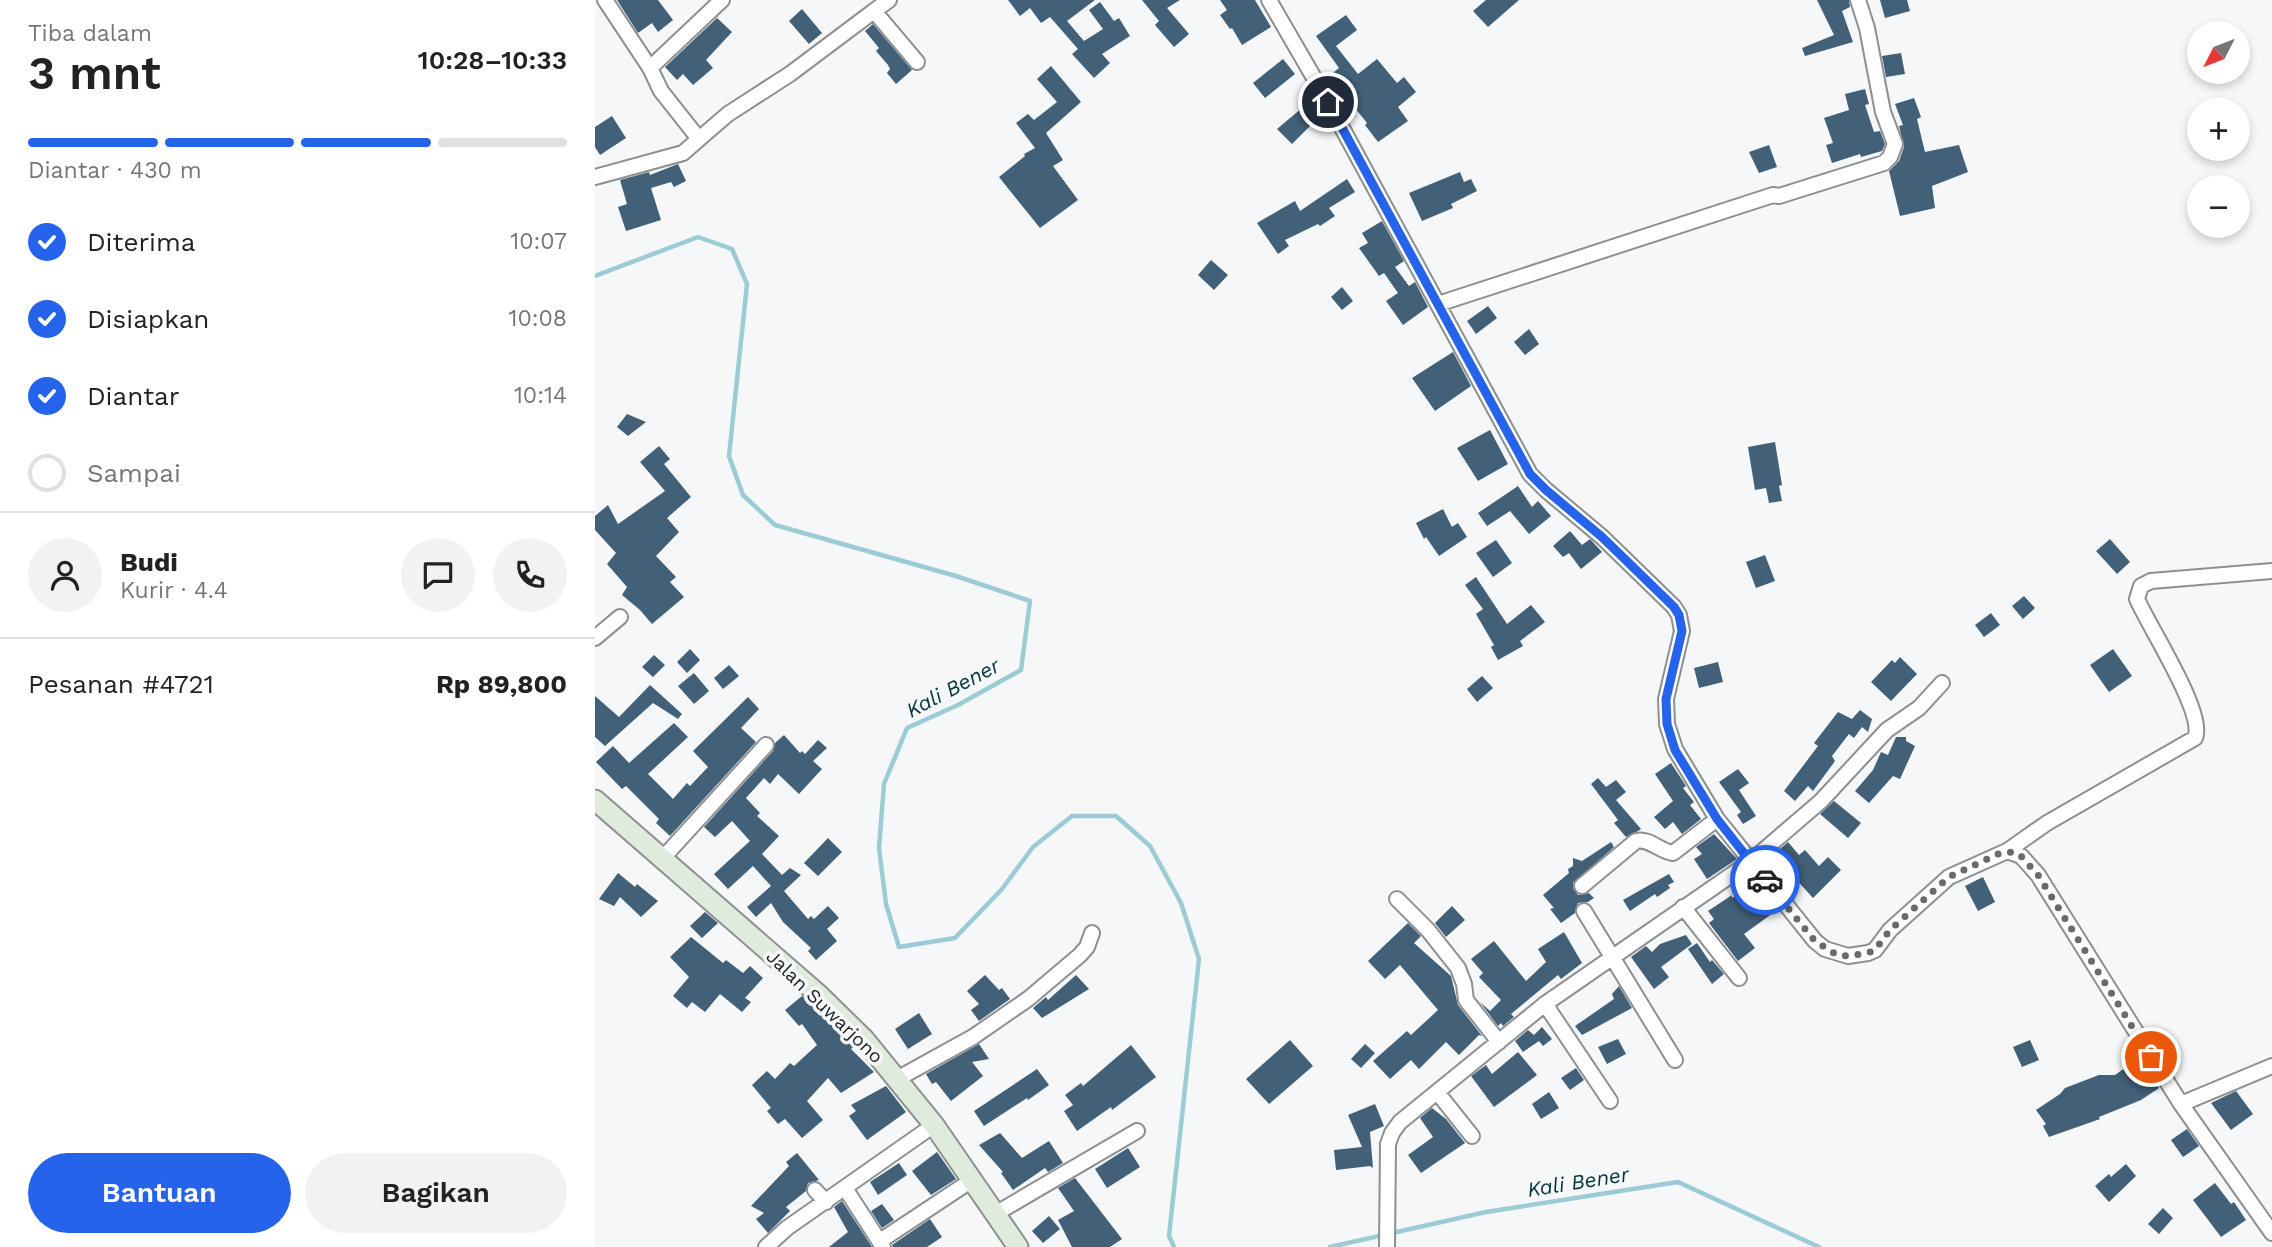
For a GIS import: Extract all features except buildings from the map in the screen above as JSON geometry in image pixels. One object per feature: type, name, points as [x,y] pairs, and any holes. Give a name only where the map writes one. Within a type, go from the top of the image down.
[{"type":"street","points":[[605,0],[650,68],[667,100],[699,139]]},
{"type":"street","points":[[650,68],[722,0]]},
{"type":"street","points":[[595,177],[683,153],[736,108],[790,74],[889,0]]},
{"type":"street","points":[[1269,0],[1328,102],[1530,474],[1602,537],[1679,615],[1682,631],[1666,699],[1667,724],[1675,750],[1717,819],[1750,862],[1815,941],[1837,955],[1848,956],[1875,950],[1890,930],[1949,877],[2007,851],[2047,823],[2195,738],[2198,732],[2189,698],[2137,600],[2141,586],[2151,581],[2272,571]]},
{"type":"street","points":[[1438,304],[1773,195],[1792,192],[1884,163],[1890,158],[1895,144],[1882,113],[1867,28],[1857,0]]},
{"type":"street","points":[[874,10],[917,62]]},
{"type":"street","points":[[595,638],[620,617]]},
{"type":"street","points":[[1387,1247],[1388,1144],[1400,1122],[1545,1004],[1750,862],[1821,801],[1887,730],[1919,708],[1942,682]]},
{"type":"street","points":[[662,859],[766,746]]},
{"type":"street","name":"Jalan Suwarjono","points":[[595,800],[820,996],[865,1039],[934,1125],[1018,1247]]},
{"type":"street","points":[[1582,886],[1636,841],[1646,841],[1673,853],[1717,819]]},
{"type":"street","points":[[2028,838],[2038,875]]},
{"type":"street","points":[[2007,851],[2021,856],[2038,875],[2181,1104],[2272,1233]]},
{"type":"street","points":[[1397,899],[1428,930],[1458,968],[1466,1000],[1499,1042]]},
{"type":"street","points":[[1683,907],[1739,978]]},
{"type":"street","points":[[1584,911],[1675,1060]]},
{"type":"street","points":[[897,1079],[973,1037],[1028,999],[1080,955],[1087,947],[1092,933]]},
{"type":"street","points":[[1545,1004],[1610,1101]]},
{"type":"street","points":[[2181,1104],[2272,1066]]},
{"type":"street","points":[[1437,1092],[1472,1136]]},
{"type":"street","points":[[766,1247],[787,1228],[934,1125]]},
{"type":"street","points":[[995,1214],[1137,1131]]},
{"type":"street","points":[[845,1188],[882,1244],[972,1180]]},
{"type":"street","points":[[815,1190],[826,1202]]},
{"type":"waterway","name":"Kali Bener","points":[[595,276],[698,237],[732,249],[747,284],[729,456],[743,495],[775,525],[956,576],[1030,601],[1021,670],[958,705],[907,728],[884,784],[879,848],[886,904],[899,947],[955,938],[1002,889],[1033,847],[1072,816],[1116,816],[1150,846],[1181,903],[1199,959],[1169,1236],[1174,1247]]},
{"type":"waterway","name":"Kali Bener","points":[[1330,1247],[1486,1212],[1678,1182],[1819,1247]]},
{"type":"way so far","points":[[1765,880],[1815,941],[1837,955],[1848,956],[1875,950],[1890,930],[1949,877],[2000,853],[2014,852],[2038,875],[2151,1057]]},
{"type":"route","points":[[1328,102],[1530,474],[1602,537],[1679,615],[1682,631],[1666,699],[1667,724],[1675,750],[1717,819],[1765,880]]}]
